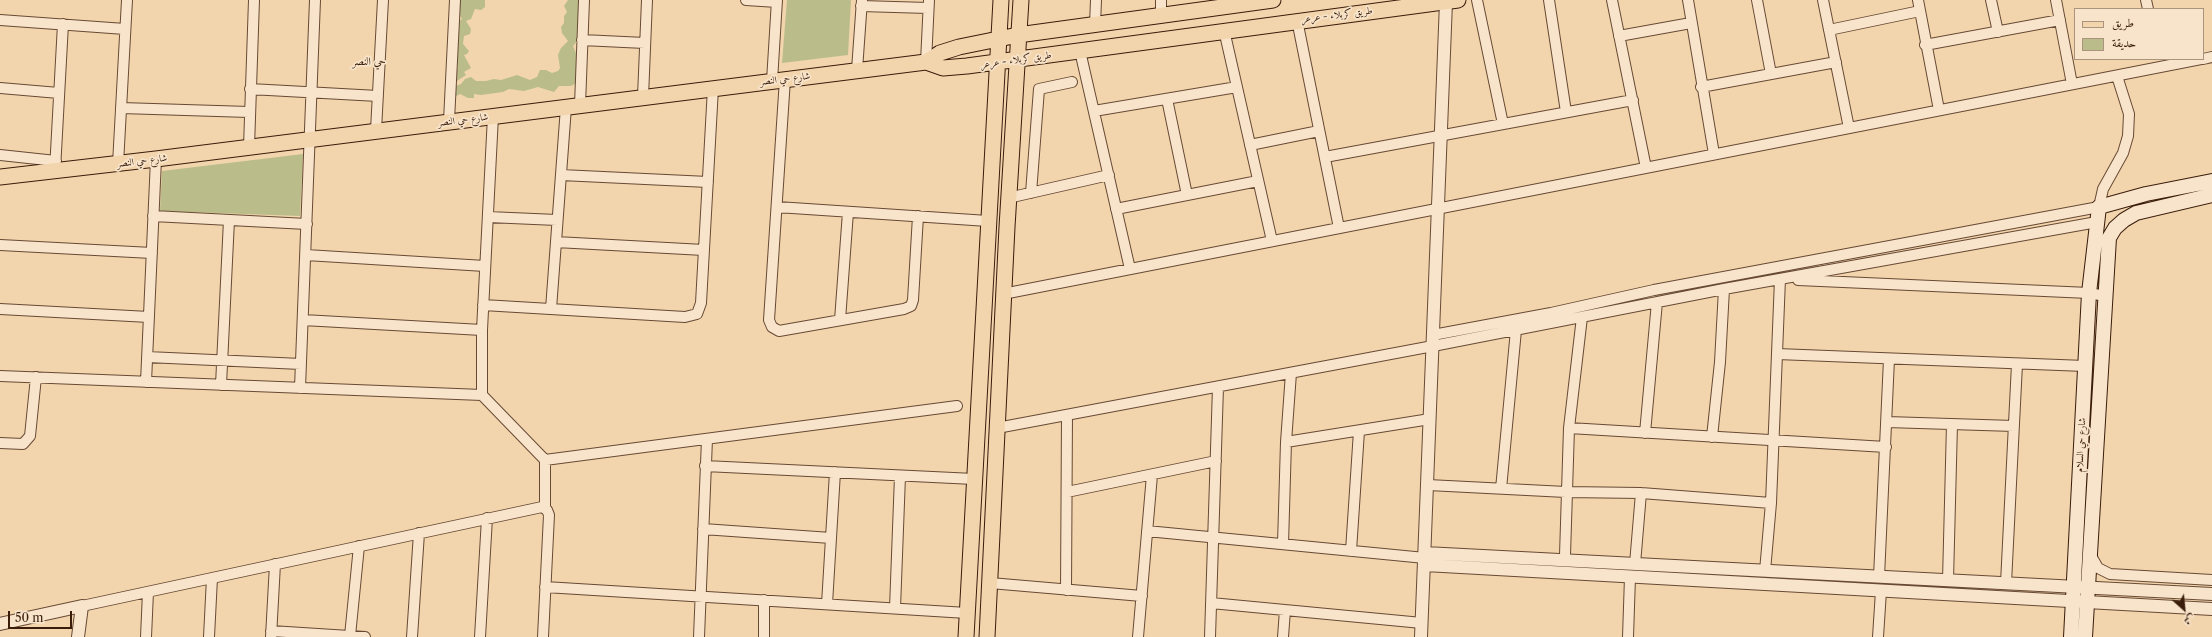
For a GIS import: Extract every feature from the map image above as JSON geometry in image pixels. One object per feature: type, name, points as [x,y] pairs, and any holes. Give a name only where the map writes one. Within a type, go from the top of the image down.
[{"type":"main road","points":[[1001,0],[1006,7],[1012,8],[1020,4]]},
{"type":"main road","points":[[966,637],[1001,0]]},
{"type":"main road","points":[[926,62],[940,53],[1018,35],[1273,0]]},
{"type":"main road","name":"طريق كربلاء - عرعر","points":[[926,62],[942,68],[1017,60],[1297,20],[1452,1]]},
{"type":"main road","points":[[1020,4],[1026,26],[1031,31],[1039,32]]},
{"type":"main road","points":[[987,637],[1008,198],[1020,4]]},
{"type":"main road","points":[[1015,89],[1024,69],[1031,63],[1046,55]]},
{"type":"main road","name":"شارع حي النصر","points":[[0,177],[56,166],[118,164],[311,138],[926,62]]},
{"type":"main road","points":[[993,128],[998,121],[1006,120],[1012,126],[1012,130]]},
{"type":"main road","points":[[2086,633],[2094,602],[2088,588],[2105,296],[2097,222],[2099,207],[2146,194],[2212,181]]},
{"type":"main road","points":[[2101,253],[2115,228],[2124,220],[2156,207],[2212,195]]},
{"type":"main road","name":"شارع حي السلام","points":[[2072,632],[2068,601],[2068,587],[2085,366],[2089,293],[2101,253]]},
{"type":"main road","points":[[2072,632],[2079,626],[2086,633]]},
{"type":"street","points":[[118,164],[127,0]]},
{"type":"street","points":[[249,147],[254,0]]},
{"type":"street","points":[[300,388],[311,138],[311,92],[315,0]]},
{"type":"street","points":[[376,130],[383,0]]},
{"type":"street","points":[[449,121],[455,0]]},
{"type":"street","points":[[551,309],[561,174],[573,106],[582,40],[584,0]]},
{"type":"street","points":[[643,97],[647,0]]},
{"type":"street","points":[[746,0],[777,1],[779,80],[777,207],[769,320],[772,327],[779,331],[904,310],[911,306],[913,300],[918,216]]},
{"type":"street","points":[[1095,25],[1096,0]]},
{"type":"street","points":[[1161,0],[1161,15]]},
{"type":"street","points":[[1477,0],[1502,124]]},
{"type":"street","points":[[1549,0],[1566,112]]},
{"type":"street","points":[[1612,0],[1646,168]]},
{"type":"street","points":[[1688,0],[1701,87],[1714,154]]},
{"type":"street","points":[[1757,0],[1771,74]]},
{"type":"street","points":[[1823,0],[1849,128]]},
{"type":"street","points":[[1918,0],[1925,45],[1939,110]]},
{"type":"street","points":[[1991,0],[1998,32]]},
{"type":"street","points":[[2056,0],[2072,84]]},
{"type":"street","points":[[1421,637],[1441,135],[1452,1]]},
{"type":"street","points":[[857,70],[861,3],[928,4],[926,62]]},
{"type":"street","points":[[1829,30],[1920,11]]},
{"type":"street","points":[[0,20],[125,29]]},
{"type":"street","points":[[1297,20],[1339,228]]},
{"type":"street","points":[[1925,45],[2060,20]]},
{"type":"street","points":[[1619,36],[1691,23]]},
{"type":"street","points":[[0,154],[56,166],[63,24]]},
{"type":"street","points":[[1224,30],[1272,241]]},
{"type":"street","points":[[582,40],[645,43]]},
{"type":"street","points":[[1080,52],[1130,269]]},
{"type":"street","points":[[1003,294],[2116,76],[2158,63],[2191,60]]},
{"type":"street","points":[[1701,87],[1836,62]]},
{"type":"street","points":[[997,428],[1291,373],[1662,288],[2099,207],[2103,189],[2122,153],[2128,136],[2129,114],[2116,76]]},
{"type":"street","points":[[1031,193],[1039,89],[1072,82]]},
{"type":"street","points":[[1094,111],[1237,87]]},
{"type":"street","points":[[0,88],[59,93]]},
{"type":"street","points":[[483,306],[692,316],[697,314],[701,303],[713,88]]},
{"type":"street","points":[[250,89],[378,96]]},
{"type":"street","points":[[1167,99],[1187,195]]},
{"type":"street","points":[[1325,157],[1633,100]]},
{"type":"street","points":[[121,108],[249,112]]},
{"type":"street","points":[[482,395],[482,330],[493,116]]},
{"type":"street","points":[[1250,145],[1319,131]]},
{"type":"street","points":[[146,382],[156,159]]},
{"type":"street","points":[[561,174],[708,182]]},
{"type":"street","points":[[1008,198],[1109,175]]},
{"type":"street","points":[[1116,208],[1258,181]]},
{"type":"street","points":[[777,207],[988,221]]},
{"type":"street","points":[[840,320],[848,212]]},
{"type":"street","points":[[153,216],[307,224]]},
{"type":"street","points":[[488,217],[557,220]]},
{"type":"street","points":[[221,385],[230,220]]},
{"type":"street","points":[[1433,341],[1516,330],[1724,289],[2097,222]]},
{"type":"street","points":[[556,242],[704,250]]},
{"type":"street","points":[[0,245],[152,253]]},
{"type":"street","points":[[306,255],[485,266]]},
{"type":"street","points":[[1780,279],[2089,293],[2105,296]]},
{"type":"street","points":[[1765,571],[1771,503],[1780,279]]},
{"type":"street","points":[[1712,437],[1720,362],[1724,289]]},
{"type":"street","points":[[1645,433],[1656,302]]},
{"type":"street","points":[[0,309],[149,317]]},
{"type":"street","points":[[1565,555],[1569,428],[1582,317]]},
{"type":"street","points":[[303,320],[482,330]]},
{"type":"street","points":[[1501,489],[1516,330]]},
{"type":"street","points":[[1777,354],[2085,366]]},
{"type":"street","points":[[147,357],[301,364]]},
{"type":"street","points":[[1879,577],[1889,359]]},
{"type":"street","points":[[2006,583],[2017,364]]},
{"type":"street","points":[[1283,544],[1286,442],[1291,373]]},
{"type":"street","points":[[0,376],[482,395],[545,460],[545,508],[548,515],[543,637]]},
{"type":"street","points":[[0,443],[23,444],[30,436],[36,377]]},
{"type":"street","points":[[1210,637],[1218,386]]},
{"type":"street","points":[[545,460],[957,406]]},
{"type":"street","points":[[1066,590],[1067,415]]},
{"type":"street","points":[[1286,442],[1430,419]]},
{"type":"street","points":[[1886,422],[2014,426]]},
{"type":"street","points":[[1948,580],[1952,424]]},
{"type":"street","points":[[1569,428],[1886,447]]},
{"type":"street","points":[[1351,551],[1359,430]]},
{"type":"street","points":[[699,637],[707,438]]},
{"type":"street","points":[[1067,492],[1216,461]]},
{"type":"street","points":[[706,466],[974,479]]},
{"type":"street","points":[[827,604],[835,472]]},
{"type":"street","points":[[1138,637],[1152,475]]},
{"type":"street","points":[[895,608],[900,476]]},
{"type":"street","points":[[1428,485],[1566,492],[1641,493],[1771,503]]},
{"type":"street","points":[[1635,564],[1641,493]]},
{"type":"street","points":[[0,624],[539,507],[545,508]]},
{"type":"street","points":[[480,637],[488,518]]},
{"type":"street","points":[[703,529],[831,538]]},
{"type":"street","points":[[1147,532],[1283,544],[1425,559],[1440,566],[2212,609]]},
{"type":"street","points":[[412,637],[419,533]]},
{"type":"street","points":[[350,636],[359,546]]},
{"type":"street","points":[[1425,559],[1443,554],[2212,594]]},
{"type":"street","points":[[1440,566],[1438,558],[1443,554]]},
{"type":"street","points":[[2090,554],[2098,568],[2110,574],[2212,580]]},
{"type":"street","points":[[275,564],[271,634],[365,637]]},
{"type":"street","points":[[1695,580],[1699,578],[1701,573],[1697,567]]},
{"type":"street","points":[[1707,581],[1704,575],[1706,570],[1710,568]]},
{"type":"street","points":[[1628,637],[1630,577]]},
{"type":"street","points":[[209,637],[212,578]]},
{"type":"street","points":[[990,583],[1142,596]]},
{"type":"street","points":[[545,587],[967,613]]},
{"type":"street","points":[[2094,602],[2097,599],[2097,593],[2104,589]]},
{"type":"street","points":[[1878,637],[1881,591]]},
{"type":"street","points":[[146,637],[148,592]]},
{"type":"street","points":[[764,600],[764,637]]},
{"type":"street","points":[[1211,603],[1422,623]]},
{"type":"street","points":[[78,637],[82,606]]},
{"type":"street","points":[[1283,637],[1285,610]]},
{"type":"green space","points":[[461,0],[485,0],[485,7],[481,10],[475,9],[471,19],[466,21],[471,29],[470,34],[464,36],[463,44],[469,51],[464,55],[471,68],[464,72],[466,75],[454,83],[454,71],[458,68],[458,60],[454,24],[462,19],[457,11]]},
{"type":"green space","points":[[568,0],[580,0],[579,39],[573,46],[579,60],[578,82],[571,86],[559,86],[554,92],[538,87],[524,91],[509,89],[503,92],[481,95],[474,94],[474,98],[468,98],[460,94],[455,97],[453,87],[461,84],[465,79],[471,77],[476,81],[486,81],[494,79],[501,80],[517,75],[530,80],[537,77],[540,70],[546,70],[552,73],[558,71],[560,68],[558,55],[561,48],[568,41],[562,33],[561,27],[564,23],[564,16],[567,12],[564,6]]},
{"type":"green space","points":[[787,0],[851,0],[848,55],[782,63]]},
{"type":"green space","points":[[303,154],[300,216],[160,211],[162,171]]},
{"type":"district","name":"حي النصر","points":[[369,62]]}]
